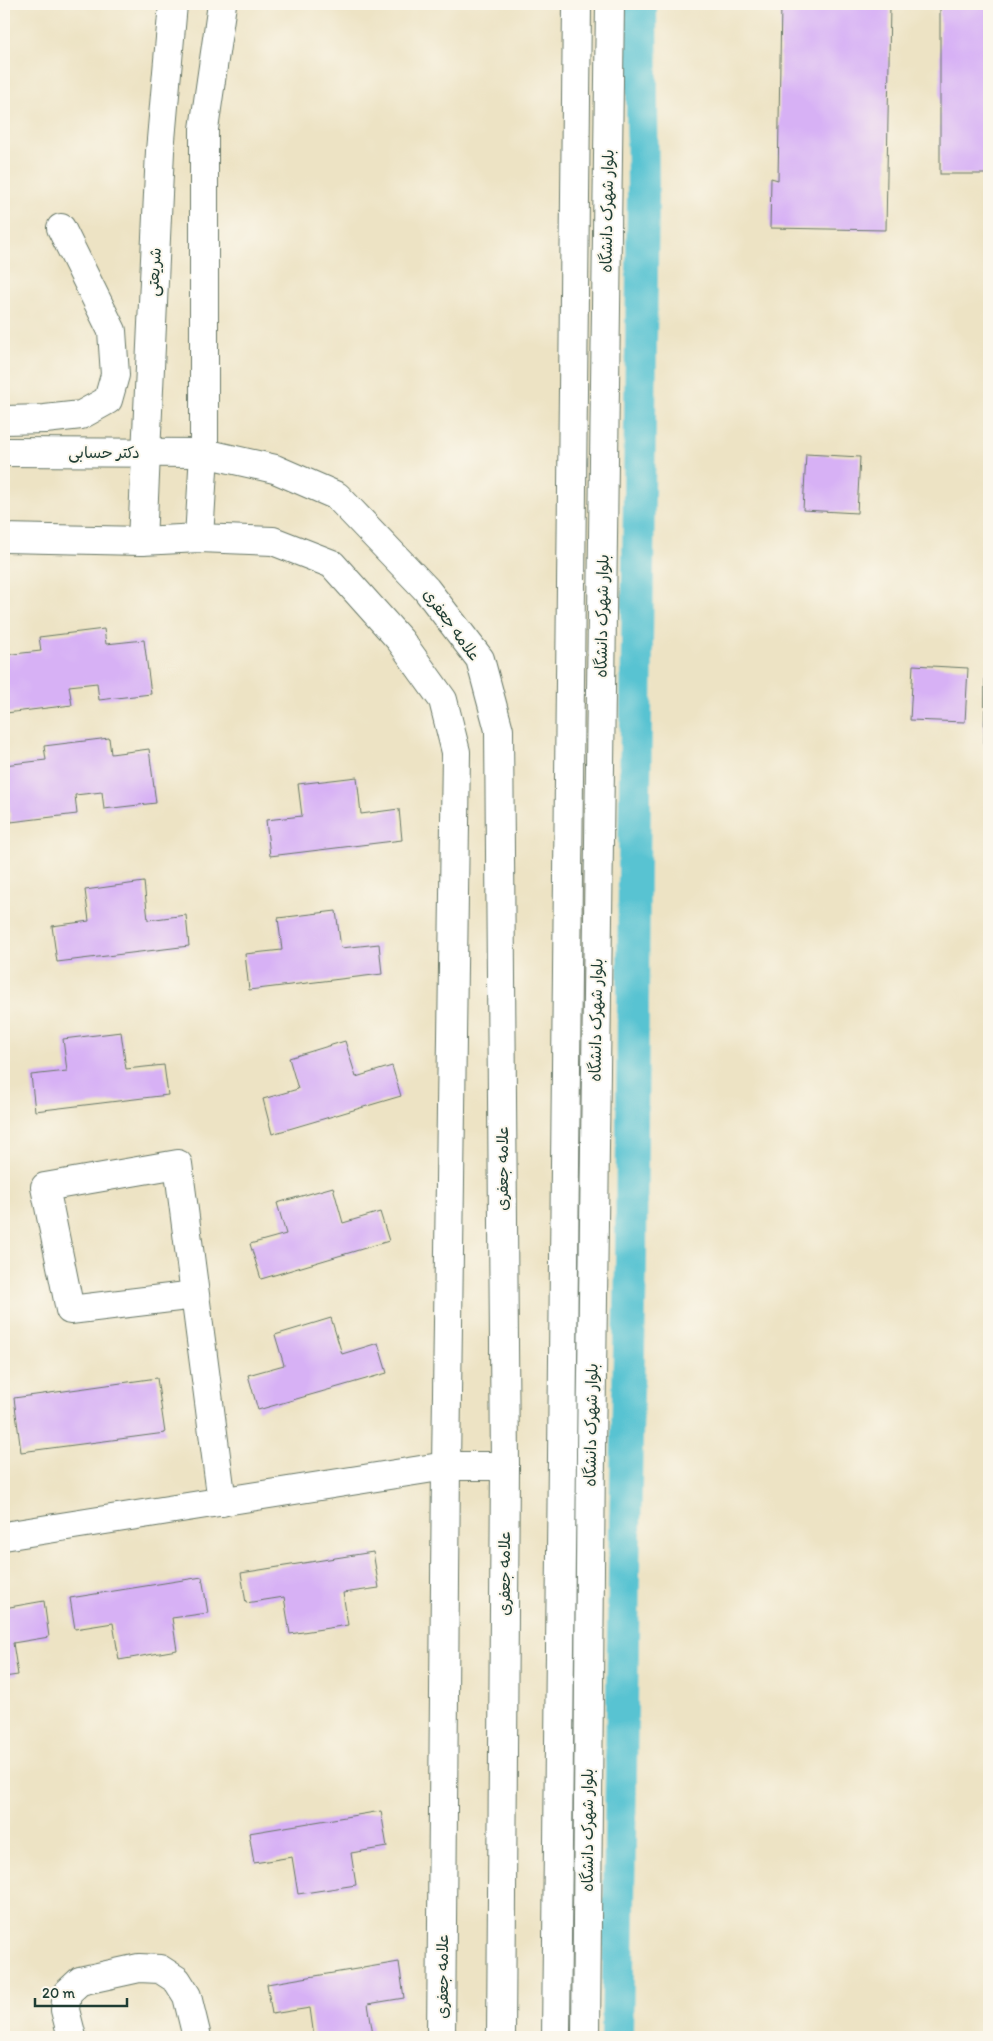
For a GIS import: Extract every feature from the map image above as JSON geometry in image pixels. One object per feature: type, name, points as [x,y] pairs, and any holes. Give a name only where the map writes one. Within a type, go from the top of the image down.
[{"type":"street","name":"شریعتی","points":[[142,541],[160,151],[173,4]]},
{"type":"street","points":[[4,538],[142,541],[199,538],[204,453],[204,128],[222,4]]},
{"type":"street","name":"بلوار شهرک دانشگاه","points":[[556,2037],[577,4]]},
{"type":"street","name":"بلوار شهرک دانشگاه","points":[[586,2037],[590,1451],[610,4]]},
{"type":"street","points":[[4,420],[45,419],[81,415],[108,400],[115,375],[112,331],[61,228]]},
{"type":"street","name":"دکتر حسابی","points":[[4,452],[204,453]]},
{"type":"street","name":"علامه جعفری","points":[[204,453],[275,469],[337,496],[426,588],[480,660],[499,730],[505,1466],[501,2037]]},
{"type":"street","name":"علامه جعفری","points":[[199,538],[273,541],[332,564],[400,640],[444,700],[456,752],[446,1466],[441,2037]]},
{"type":"street","points":[[195,1295],[70,1310],[45,1187],[178,1164],[222,1502]]},
{"type":"street","points":[[4,1536],[446,1466],[505,1466]]},
{"type":"street","points":[[72,2037],[65,2010],[67,1993],[80,1981],[139,1968],[160,1969],[177,1980],[187,1996],[197,2037]]},
{"type":"building","points":[[781,4],[890,4],[886,230],[770,228],[771,178],[778,180]]},
{"type":"building","points":[[940,4],[989,4],[989,174],[940,174]]},
{"type":"building","points":[[806,454],[860,457],[857,513],[803,510]]},
{"type":"building","points":[[104,629],[106,644],[144,640],[151,694],[99,700],[97,683],[69,686],[72,705],[6,713],[4,655],[41,651],[39,637]]},
{"type":"building","points":[[913,665],[968,668],[965,722],[910,720]]},
{"type":"building","points":[[985,671],[989,671],[989,748],[984,748]]},
{"type":"building","points":[[109,738],[111,754],[149,749],[156,803],[104,809],[102,792],[75,795],[77,814],[11,822],[4,765],[46,760],[44,746]]},
{"type":"building","points":[[357,777],[361,814],[399,809],[402,840],[270,856],[266,820],[302,816],[298,784]]},
{"type":"building","points":[[144,882],[148,920],[186,915],[189,946],[57,962],[52,926],[89,921],[85,890]]},
{"type":"building","points":[[336,911],[341,948],[379,944],[382,974],[249,990],[245,954],[282,950],[278,918]]},
{"type":"building","points":[[121,1032],[126,1069],[164,1065],[168,1095],[35,1111],[31,1075],[67,1071],[63,1039]]},
{"type":"building","points":[[345,1041],[356,1077],[392,1066],[401,1096],[272,1134],[263,1099],[298,1089],[289,1058]]},
{"type":"building","points":[[333,1187],[343,1223],[380,1212],[389,1241],[261,1279],[250,1244],[286,1234],[277,1203]]},
{"type":"building","points":[[331,1318],[342,1354],[378,1343],[387,1373],[258,1410],[248,1375],[284,1365],[275,1335]]},
{"type":"building","points":[[157,1378],[165,1433],[21,1452],[14,1398]]},
{"type":"building","points":[[373,1552],[379,1588],[343,1593],[348,1625],[290,1634],[284,1597],[246,1603],[241,1573]]},
{"type":"building","points":[[202,1577],[208,1613],[172,1618],[177,1650],[119,1660],[113,1623],[75,1629],[70,1598]]},
{"type":"building","points":[[44,1601],[49,1637],[13,1643],[18,1675],[4,1677],[4,1608]]},
{"type":"building","points":[[381,1811],[387,1847],[351,1853],[356,1885],[298,1894],[292,1857],[254,1863],[249,1833]]},
{"type":"building","points":[[399,1962],[404,1998],[368,2004],[373,2035],[362,2037],[314,2037],[310,2008],[272,2014],[267,1984]]},
{"type":"waterway","points":[[617,2037],[631,1261],[643,195],[641,4]]}]
